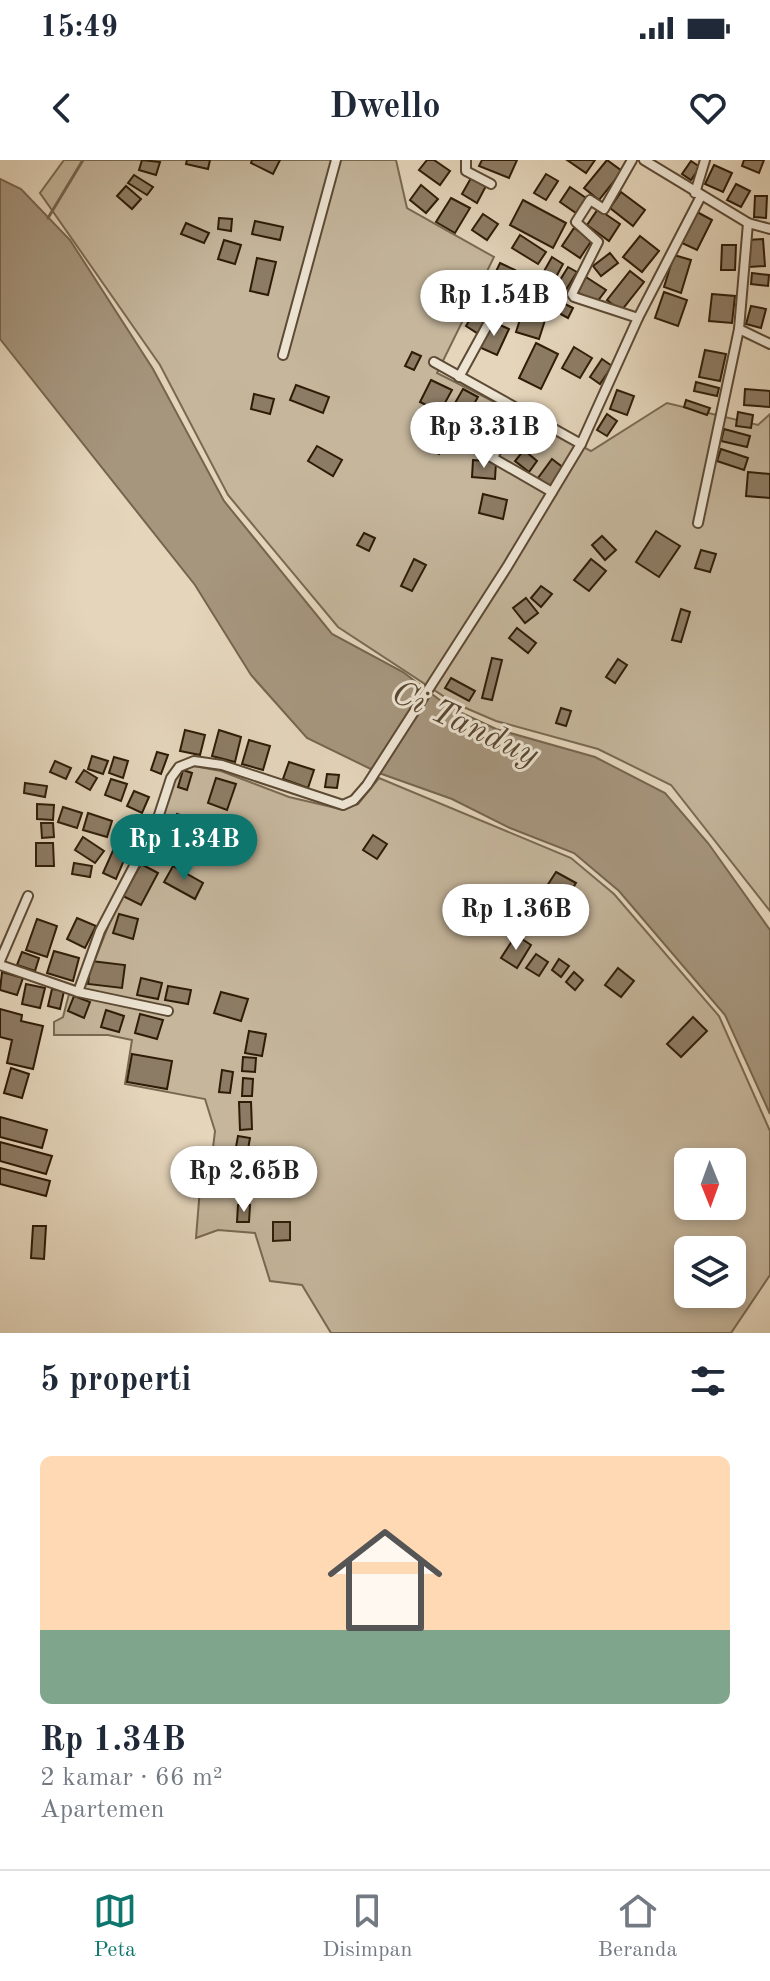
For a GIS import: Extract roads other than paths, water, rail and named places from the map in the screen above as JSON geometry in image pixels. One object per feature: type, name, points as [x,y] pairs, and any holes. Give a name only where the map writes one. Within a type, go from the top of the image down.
[{"type":"street","points":[[283,355],[336,160]]},
{"type":"street","points":[[466,160],[466,171],[491,184]]},
{"type":"street","points":[[632,160],[604,209],[590,200],[576,222],[598,242],[572,294],[638,318]]},
{"type":"street","points":[[644,160],[748,223],[770,229]]},
{"type":"street","points":[[78,992],[100,931],[156,824],[171,778],[179,767],[194,761],[222,765],[343,805],[354,800],[367,785],[581,444],[698,194],[705,160]]},
{"type":"street","points":[[698,523],[739,329],[748,223]]},
{"type":"street","points":[[459,377],[499,304]]},
{"type":"street","points":[[739,329],[770,344]]},
{"type":"street","points":[[434,362],[581,444]]},
{"type":"street","points":[[493,457],[520,411]]},
{"type":"street","points":[[427,420],[552,492]]},
{"type":"street","points":[[28,896],[0,963],[46,983],[168,1011]]},
{"type":"water","name":"Ci Tanduy","points":[[0,179],[21,189],[70,240],[153,369],[224,501],[332,634],[403,672],[449,707],[496,729],[595,757],[665,793],[708,843],[770,930],[770,1114],[725,1015],[619,891],[574,853],[510,828],[452,799],[379,773],[307,738],[251,675],[195,585],[0,339]]},
{"type":"waterway","points":[[48,218],[83,160]]}]
